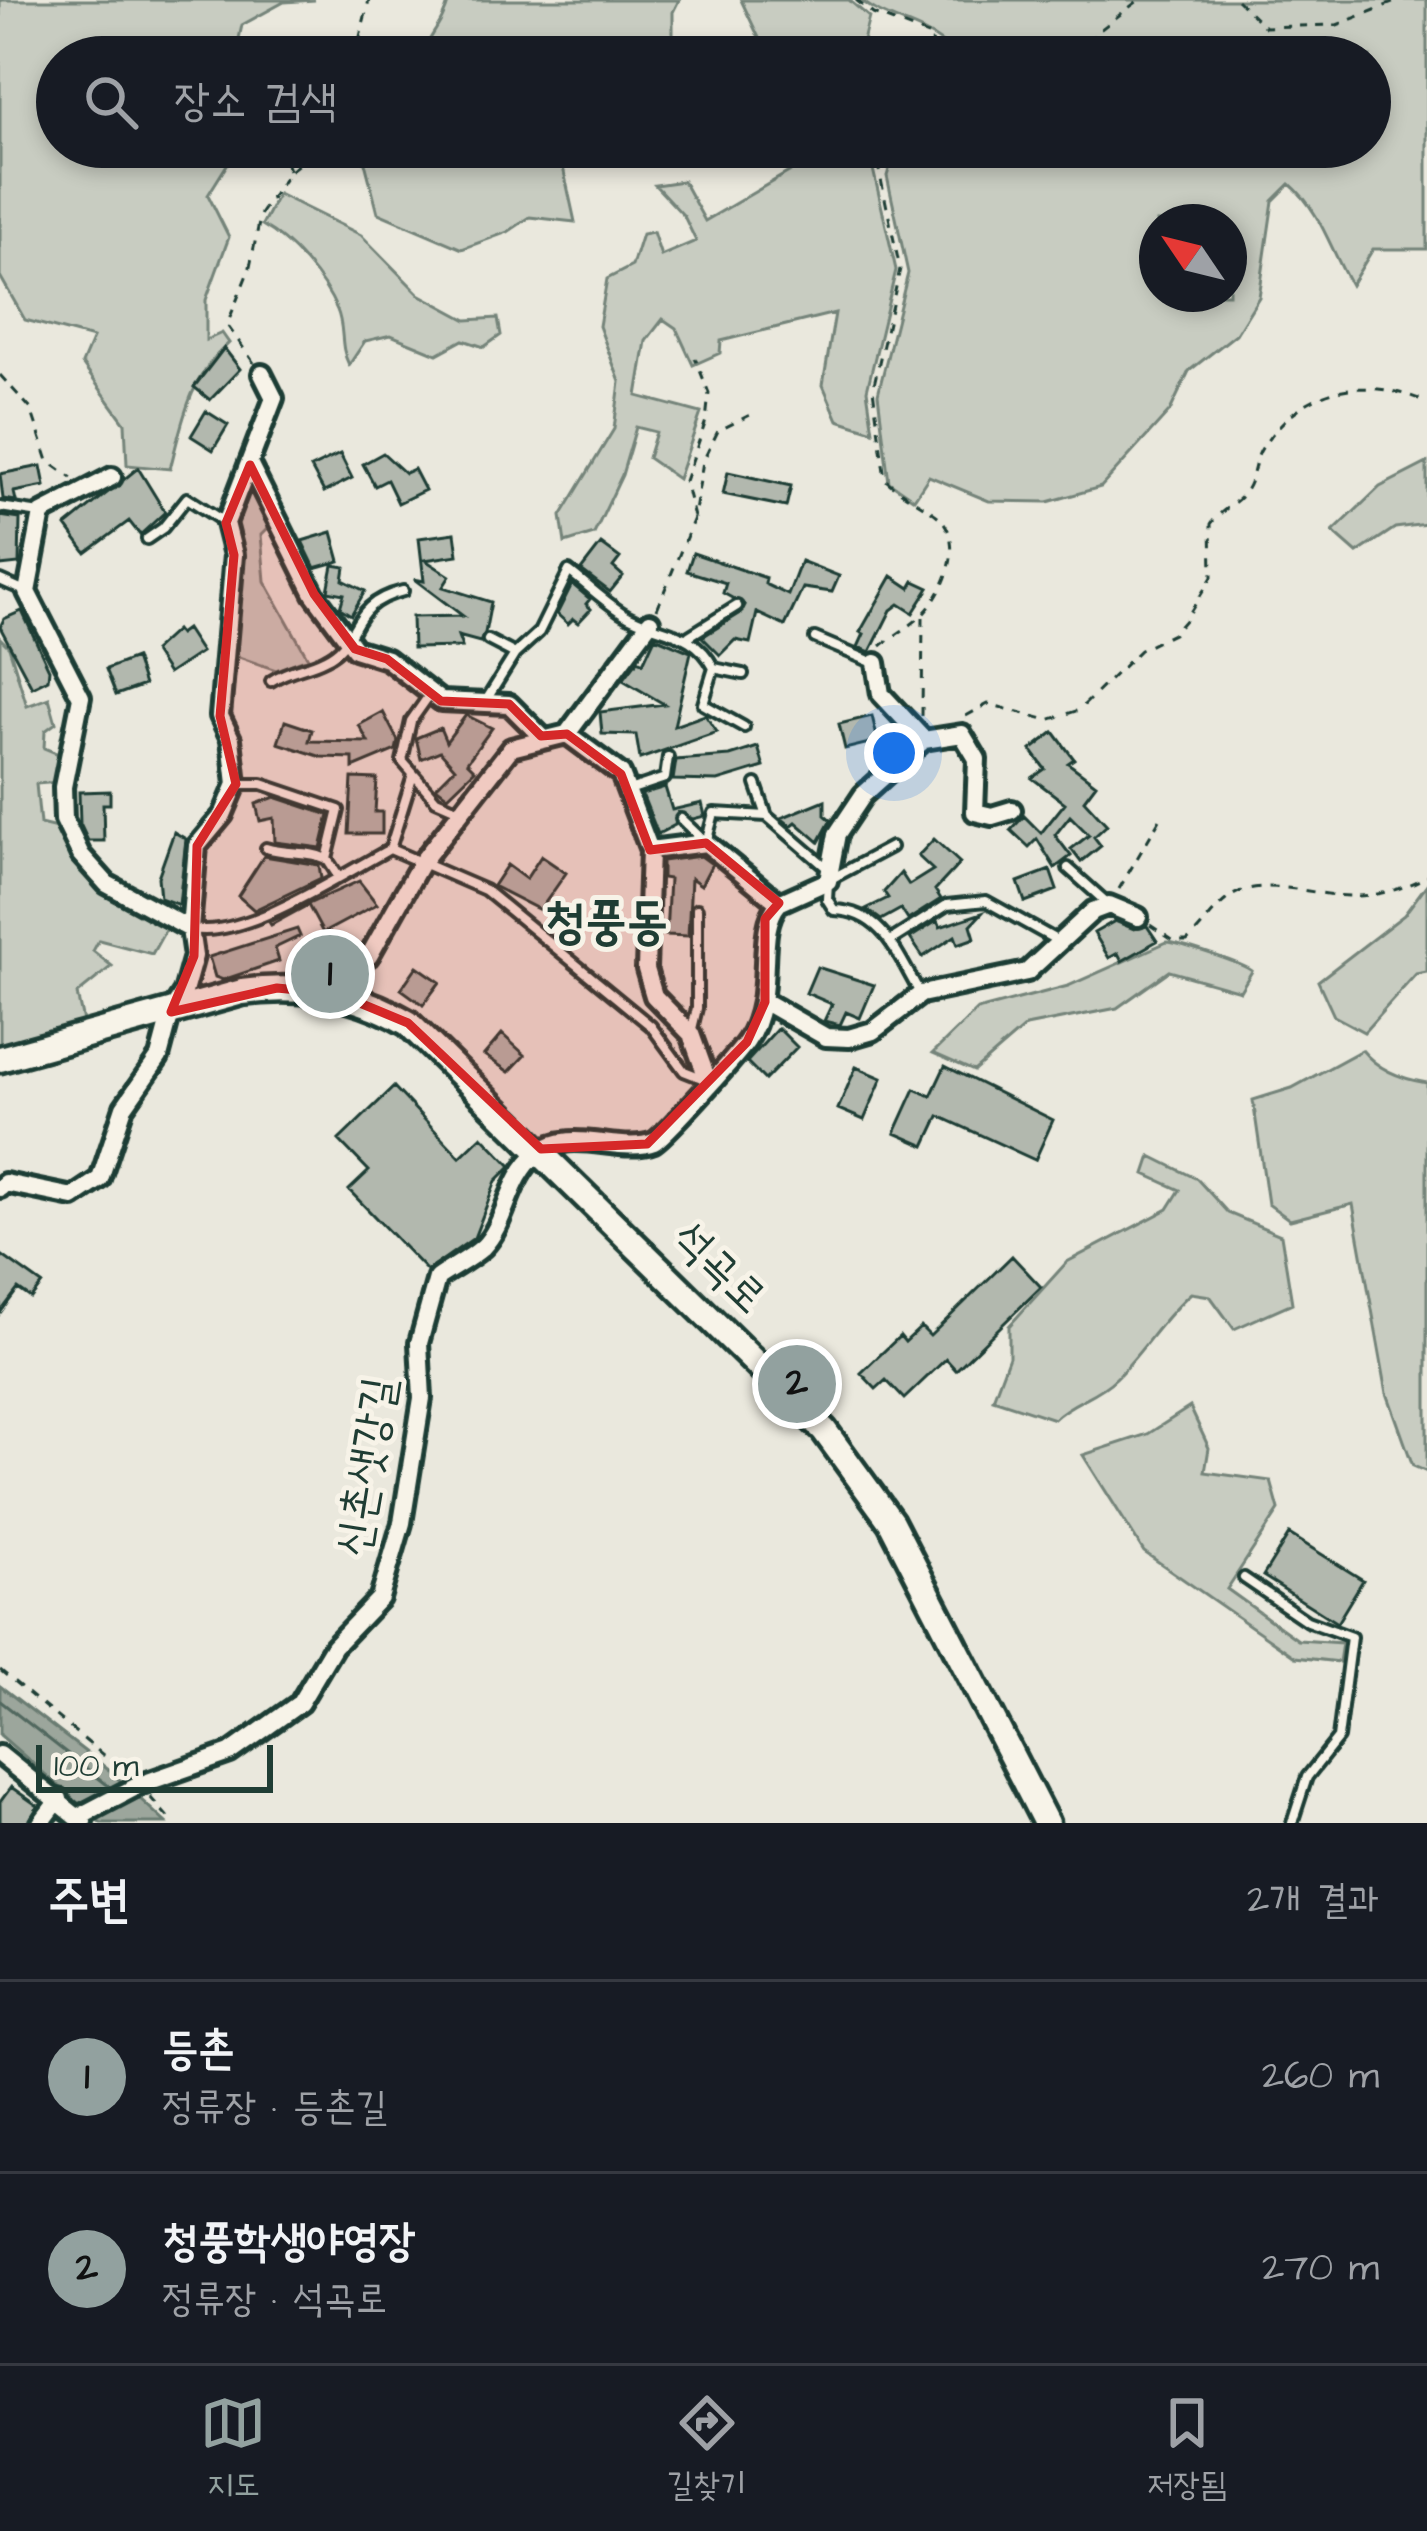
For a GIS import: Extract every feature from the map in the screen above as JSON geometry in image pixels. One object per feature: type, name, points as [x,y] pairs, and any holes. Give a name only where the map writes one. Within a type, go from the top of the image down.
[{"type":"street","points":[[0,1188],[5,1183],[29,1184],[73,1197],[100,1179],[124,1107],[166,1045],[170,1012],[184,992],[194,956],[190,928],[197,846],[223,815],[236,784],[231,739],[220,716],[234,555],[226,523],[274,398],[262,374]]},
{"type":"street","points":[[250,465],[314,594],[355,649],[387,659],[441,701],[508,704],[541,736]]},
{"type":"street","points":[[112,477],[42,513],[27,592],[81,698],[63,788],[64,820],[81,856],[107,884],[190,928]]},
{"type":"street","points":[[567,734],[650,622]]},
{"type":"street","points":[[876,663],[881,694],[923,740]]},
{"type":"street","points":[[338,994],[343,967],[369,956],[421,863],[511,748],[541,736],[567,734],[621,774],[650,850],[646,969],[654,995],[691,1034],[708,1081]]},
{"type":"street","points":[[541,1149],[586,1140],[647,1144],[660,1140],[747,1042],[765,1002],[765,924],[779,903],[828,880],[846,817],[923,740],[962,734],[976,759],[975,812],[992,816],[1012,810]]},
{"type":"street","points":[[650,850],[706,843],[779,903]]},
{"type":"street","points":[[765,1002],[826,1037],[849,1038],[873,1031],[921,994],[1028,972],[1093,911],[1108,905],[1138,917]]},
{"type":"street","name":"석곡로","points":[[0,1059],[277,988],[338,994],[408,1023],[824,1430],[853,1466],[891,1522],[1046,1823]]},
{"type":"street","name":"신촌샛강길","points":[[0,1755],[82,1818],[136,1786],[230,1753],[300,1703],[334,1646],[380,1598],[402,1523],[422,1398],[419,1343],[437,1277],[485,1245],[514,1181],[541,1149]]},
{"type":"street","points":[[41,1823],[59,1798]]},
{"type":"lane","points":[[146,539],[164,528],[187,498],[226,523]]},
{"type":"lane","points":[[0,507],[42,513]]},
{"type":"lane","points":[[484,703],[515,653],[539,632],[569,571],[625,615],[689,636],[704,649],[714,668],[703,704],[744,727]]},
{"type":"lane","points":[[0,580],[27,592]]},
{"type":"lane","points":[[271,681],[295,666],[326,659],[347,639],[375,598],[403,591]]},
{"type":"lane","points":[[689,636],[737,606]]},
{"type":"lane","points":[[815,638],[876,663]]},
{"type":"lane","points":[[488,640],[515,653]]},
{"type":"lane","points":[[714,668],[743,674]]},
{"type":"lane","points":[[431,693],[411,721],[402,761],[436,800],[459,810]]},
{"type":"lane","points":[[627,790],[665,778],[668,757]]},
{"type":"lane","points":[[190,928],[210,932],[260,916],[390,849],[413,774]]},
{"type":"lane","points":[[236,784],[262,784],[338,810],[328,860]]},
{"type":"lane","points":[[756,784],[767,816],[826,866],[826,899],[834,910],[856,910],[890,940],[921,994]]},
{"type":"lane","points":[[681,819],[706,843],[714,813],[767,816]]},
{"type":"lane","points":[[828,880],[892,847]]},
{"type":"lane","points":[[266,848],[290,855],[312,852],[328,860],[338,876]]},
{"type":"lane","points":[[390,849],[485,890],[651,1026],[684,1071],[708,1081]]},
{"type":"lane","points":[[1068,868],[1108,905]]},
{"type":"lane","points":[[890,940],[947,905],[986,901],[1058,941]]},
{"type":"lane","points":[[691,1034],[697,1008],[697,909]]},
{"type":"lane","points":[[1244,1578],[1307,1621],[1351,1637],[1337,1738],[1306,1777],[1292,1823]]},
{"type":"path","points":[[360,36],[369,0]]},
{"type":"path","points":[[856,0],[873,14],[929,36]]},
{"type":"path","points":[[1094,36],[1139,0]]},
{"type":"path","points":[[1237,0],[1265,27],[1336,25],[1400,0]]},
{"type":"path","points":[[262,374],[227,325],[229,310],[250,267],[261,213],[294,168]]},
{"type":"path","points":[[876,663],[882,645],[923,616],[948,570],[951,535],[938,517],[885,479],[873,389],[900,269],[880,168]]},
{"type":"path","points":[[694,518],[685,481],[706,421],[709,393],[695,358]]},
{"type":"path","points":[[0,375],[31,409],[48,461],[87,491]]},
{"type":"path","points":[[946,733],[988,704],[1048,719],[1079,710],[1140,650],[1173,634],[1212,577],[1211,524],[1242,496],[1257,455],[1292,412],[1324,392],[1391,387],[1427,402]]},
{"type":"path","points":[[650,622],[694,518],[703,461],[718,430],[750,415]]},
{"type":"path","points":[[923,616],[923,740]]},
{"type":"path","points":[[1108,905],[1160,819]]},
{"type":"path","points":[[1138,917],[1174,941],[1187,941],[1228,897],[1254,890],[1322,890],[1352,897],[1400,888],[1427,876]]},
{"type":"path","points":[[0,1670],[173,1823]]},
{"type":"highlighted area","points":[[250,465],[314,594],[355,649],[387,659],[441,701],[509,704],[541,736],[567,734],[621,774],[650,850],[706,843],[779,903],[765,919],[765,1002],[747,1042],[647,1144],[541,1149],[408,1023],[338,994],[277,988],[171,1012],[194,956],[197,846],[236,784],[220,716],[234,555],[226,523]]},
{"type":"shaded area","points":[[0,0],[315,0],[284,2],[242,25],[240,36],[36,36],[36,168],[225,168],[208,195],[229,237],[206,300],[206,340],[222,333],[229,343],[196,385],[170,469],[127,465],[125,423],[82,364],[93,338],[25,320],[0,276]]},
{"type":"shaded area","points":[[449,0],[679,0],[673,12],[673,36],[433,36]]},
{"type":"shaded area","points":[[741,0],[849,0],[869,17],[864,36],[758,36]]},
{"type":"shaded area","points":[[861,0],[1427,0],[1427,249],[1373,249],[1351,285],[1317,218],[1290,184],[1273,201],[1259,297],[1236,334],[1189,371],[1170,411],[1101,487],[1048,502],[989,501],[929,476],[914,499],[889,482],[878,394],[908,273],[887,176],[889,168],[1391,168],[1391,36],[931,36]]},
{"type":"shaded area","points":[[366,168],[563,168],[575,222],[530,217],[508,232],[462,249],[378,213]]},
{"type":"shaded area","points":[[796,168],[873,168],[896,270],[867,390],[873,431],[838,420],[823,385],[835,313],[721,341],[720,353],[693,365],[676,328],[663,319],[646,341],[637,396],[701,413],[678,479],[648,458],[656,432],[636,427],[622,475],[594,534],[565,543],[561,516],[614,429],[620,382],[599,326],[607,279],[632,266],[642,234],[653,232],[661,256],[696,241],[684,216],[655,185],[683,181],[705,221]]},
{"type":"shaded area","points":[[278,194],[361,235],[419,294],[467,320],[498,318],[501,335],[484,347],[463,340],[437,354],[391,335],[365,341],[349,365],[339,317],[324,286],[295,251],[262,225]]},
{"type":"shaded area","points":[[1427,463],[1427,524],[1395,528],[1357,553],[1333,532],[1380,487]]},
{"type":"shaded area","points":[[252,478],[272,524],[261,535],[265,581],[308,658],[276,670],[230,654],[233,523]]},
{"type":"shaded area","points":[[0,638],[9,647],[27,706],[49,698],[56,723],[45,731],[44,748],[61,755],[58,782],[36,784],[40,824],[65,830],[104,888],[167,927],[152,954],[99,940],[93,951],[112,966],[77,994],[84,1026],[0,1049]]},
{"type":"shaded area","points":[[1427,884],[1427,972],[1416,974],[1364,1032],[1334,1016],[1318,981],[1404,915]]},
{"type":"shaded area","points":[[1167,942],[1252,971],[1240,991],[1169,971],[1117,1008],[1026,1026],[974,1071],[933,1053],[977,1010],[1068,986]]},
{"type":"shaded area","points":[[1362,1050],[1391,1072],[1427,1083],[1427,1472],[1413,1466],[1387,1393],[1353,1204],[1290,1220],[1268,1204],[1253,1100],[1292,1088]]},
{"type":"shaded area","points":[[1151,1156],[1197,1179],[1228,1213],[1281,1235],[1292,1303],[1234,1329],[1210,1296],[1191,1293],[1116,1378],[1054,1419],[993,1399],[1009,1356],[1009,1326],[1067,1262],[1168,1209],[1180,1190],[1145,1174]]},
{"type":"shaded area","points":[[1190,1407],[1209,1448],[1205,1472],[1271,1481],[1279,1510],[1227,1589],[1298,1640],[1342,1643],[1339,1662],[1295,1657],[1144,1552],[1083,1455],[1148,1434]]},
{"type":"water","points":[[0,1686],[110,1771],[166,1823],[101,1823],[0,1735]]},
{"type":"building","points":[[224,348],[240,369],[210,400],[194,387]]},
{"type":"building","points":[[206,411],[228,425],[213,450],[191,436]]},
{"type":"building","points":[[383,453],[405,473],[414,469],[425,490],[398,503],[387,480],[375,486],[363,464]]},
{"type":"building","points":[[340,454],[352,478],[324,492],[311,468]]},
{"type":"building","points":[[41,466],[45,486],[14,492],[16,501],[3,499],[0,474]]},
{"type":"building","points":[[138,468],[165,512],[140,535],[129,521],[86,553],[66,526]]},
{"type":"building","points":[[728,472],[791,486],[786,507],[723,494]]},
{"type":"building","points":[[0,516],[20,519],[19,564],[0,566]]},
{"type":"building","points":[[332,532],[340,561],[315,568],[302,541]]},
{"type":"building","points":[[455,533],[458,555],[425,560],[450,576],[443,587],[491,602],[485,633],[480,642],[458,636],[462,647],[413,648],[412,617],[463,616],[414,579],[424,581],[419,538]]},
{"type":"building","points":[[601,544],[620,558],[613,567],[623,576],[610,592],[581,570]]},
{"type":"building","points":[[693,553],[766,578],[765,584],[788,595],[801,561],[839,576],[832,592],[803,588],[785,626],[757,613],[750,643],[735,640],[720,655],[702,637],[741,613],[745,605],[723,593],[726,583],[687,571]]},
{"type":"building","points":[[333,565],[345,567],[343,580],[365,591],[351,615],[340,608],[344,594],[328,591]]},
{"type":"building","points":[[892,576],[910,588],[914,581],[929,588],[913,613],[899,604],[891,610],[870,652],[858,647],[864,634],[860,632]]},
{"type":"building","points":[[572,584],[590,599],[586,604],[591,609],[578,623],[573,619],[568,624],[557,614]]},
{"type":"building","points":[[22,611],[49,669],[48,679],[32,687],[0,627],[4,619]]},
{"type":"building","points":[[186,629],[201,652],[168,674],[153,651],[176,630],[179,634]]},
{"type":"building","points":[[655,637],[691,652],[674,726],[705,715],[717,732],[640,759],[636,735],[602,734],[600,712],[664,704],[623,680],[638,660],[643,663]]},
{"type":"building","points":[[135,658],[144,685],[116,695],[106,669]]},
{"type":"building","points":[[383,712],[398,741],[396,750],[353,768],[353,758],[322,757],[278,743],[285,721],[312,730],[309,741],[368,742],[359,725]]},
{"type":"building","points":[[466,715],[492,728],[467,762],[475,770],[448,796],[436,787],[455,768],[440,751],[421,759],[416,738],[440,728],[446,742]]},
{"type":"building","points":[[872,716],[878,741],[845,749],[839,724]]},
{"type":"building","points":[[1054,732],[1074,759],[1068,763],[1096,784],[1084,800],[1107,825],[1094,837],[1101,846],[1081,862],[1071,849],[1089,835],[1070,816],[1055,835],[1071,856],[1055,868],[1037,839],[1029,847],[1011,830],[1024,816],[1041,833],[1065,803],[1032,778],[1045,769],[1031,750]]},
{"type":"building","points":[[758,747],[764,767],[718,781],[673,780],[676,760],[730,756]]},
{"type":"building","points":[[352,778],[377,779],[375,812],[382,812],[382,834],[349,834]]},
{"type":"building","points":[[665,787],[672,810],[702,803],[705,816],[693,819],[678,812],[675,825],[658,834],[642,794]]},
{"type":"building","points":[[110,791],[110,804],[103,804],[104,841],[88,841],[80,824],[79,792]]},
{"type":"building","points":[[275,797],[329,815],[321,848],[275,842],[274,818],[260,821],[256,804]]},
{"type":"building","points":[[825,800],[825,815],[831,820],[819,842],[796,822],[791,826],[781,818]]},
{"type":"building","points":[[174,832],[186,839],[179,905],[160,898],[158,877]]},
{"type":"building","points":[[934,839],[960,863],[935,890],[941,899],[908,920],[901,909],[881,920],[866,909],[888,898],[884,892],[901,873],[909,885],[933,870],[918,856]]},
{"type":"building","points":[[264,856],[319,865],[321,878],[254,910],[238,896]]},
{"type":"building","points":[[541,856],[566,873],[540,910],[493,886],[507,865],[526,879]]},
{"type":"building","points":[[701,856],[712,864],[701,885],[691,878],[688,936],[666,935],[669,879],[662,878],[662,861]]},
{"type":"building","points":[[1050,870],[1057,890],[1025,902],[1018,882]]},
{"type":"building","points":[[359,881],[377,904],[323,933],[308,905],[269,922]]},
{"type":"building","points":[[982,913],[971,925],[975,938],[958,944],[955,936],[923,957],[910,938],[937,921],[940,927]]},
{"type":"building","points":[[1115,921],[1134,929],[1147,926],[1157,941],[1122,961],[1118,953],[1109,958],[1094,933]]},
{"type":"building","points":[[297,929],[300,936],[275,948],[279,961],[223,980],[215,977],[209,957]]},
{"type":"building","points":[[417,966],[440,982],[423,1005],[401,989]]},
{"type":"building","points":[[817,967],[874,985],[860,1018],[846,1012],[840,1025],[824,1021],[832,1004],[806,993]]},
{"type":"building","points":[[778,1028],[797,1047],[765,1080],[747,1062]]},
{"type":"building","points":[[502,1034],[525,1055],[509,1072],[484,1055]]},
{"type":"building","points":[[945,1066],[1053,1120],[1035,1160],[939,1116],[925,1146],[895,1133],[915,1089],[931,1096]]},
{"type":"building","points":[[856,1067],[882,1078],[864,1120],[838,1109]]},
{"type":"building","points":[[394,1087],[460,1157],[482,1136],[511,1166],[496,1181],[474,1238],[427,1271],[349,1190],[369,1171],[339,1140]]},
{"type":"building","points":[[0,1254],[42,1284],[31,1298],[18,1289],[0,1313]]},
{"type":"building","points":[[1012,1256],[1041,1287],[956,1370],[946,1359],[904,1399],[886,1380],[876,1389],[861,1373],[900,1336],[905,1342],[921,1327],[930,1336]]},
{"type":"building","points":[[1289,1534],[1363,1580],[1337,1623],[1263,1576]]},
{"type":"building","points":[[11,1787],[38,1806],[28,1823],[0,1823],[0,1802]]},
{"type":"place","name":"등촌","points":[[330,974]]},
{"type":"place","name":"청풍학생야영장","points":[[797,1384]]},
{"type":"district","name":"청풍동","points":[[606,922]]}]
